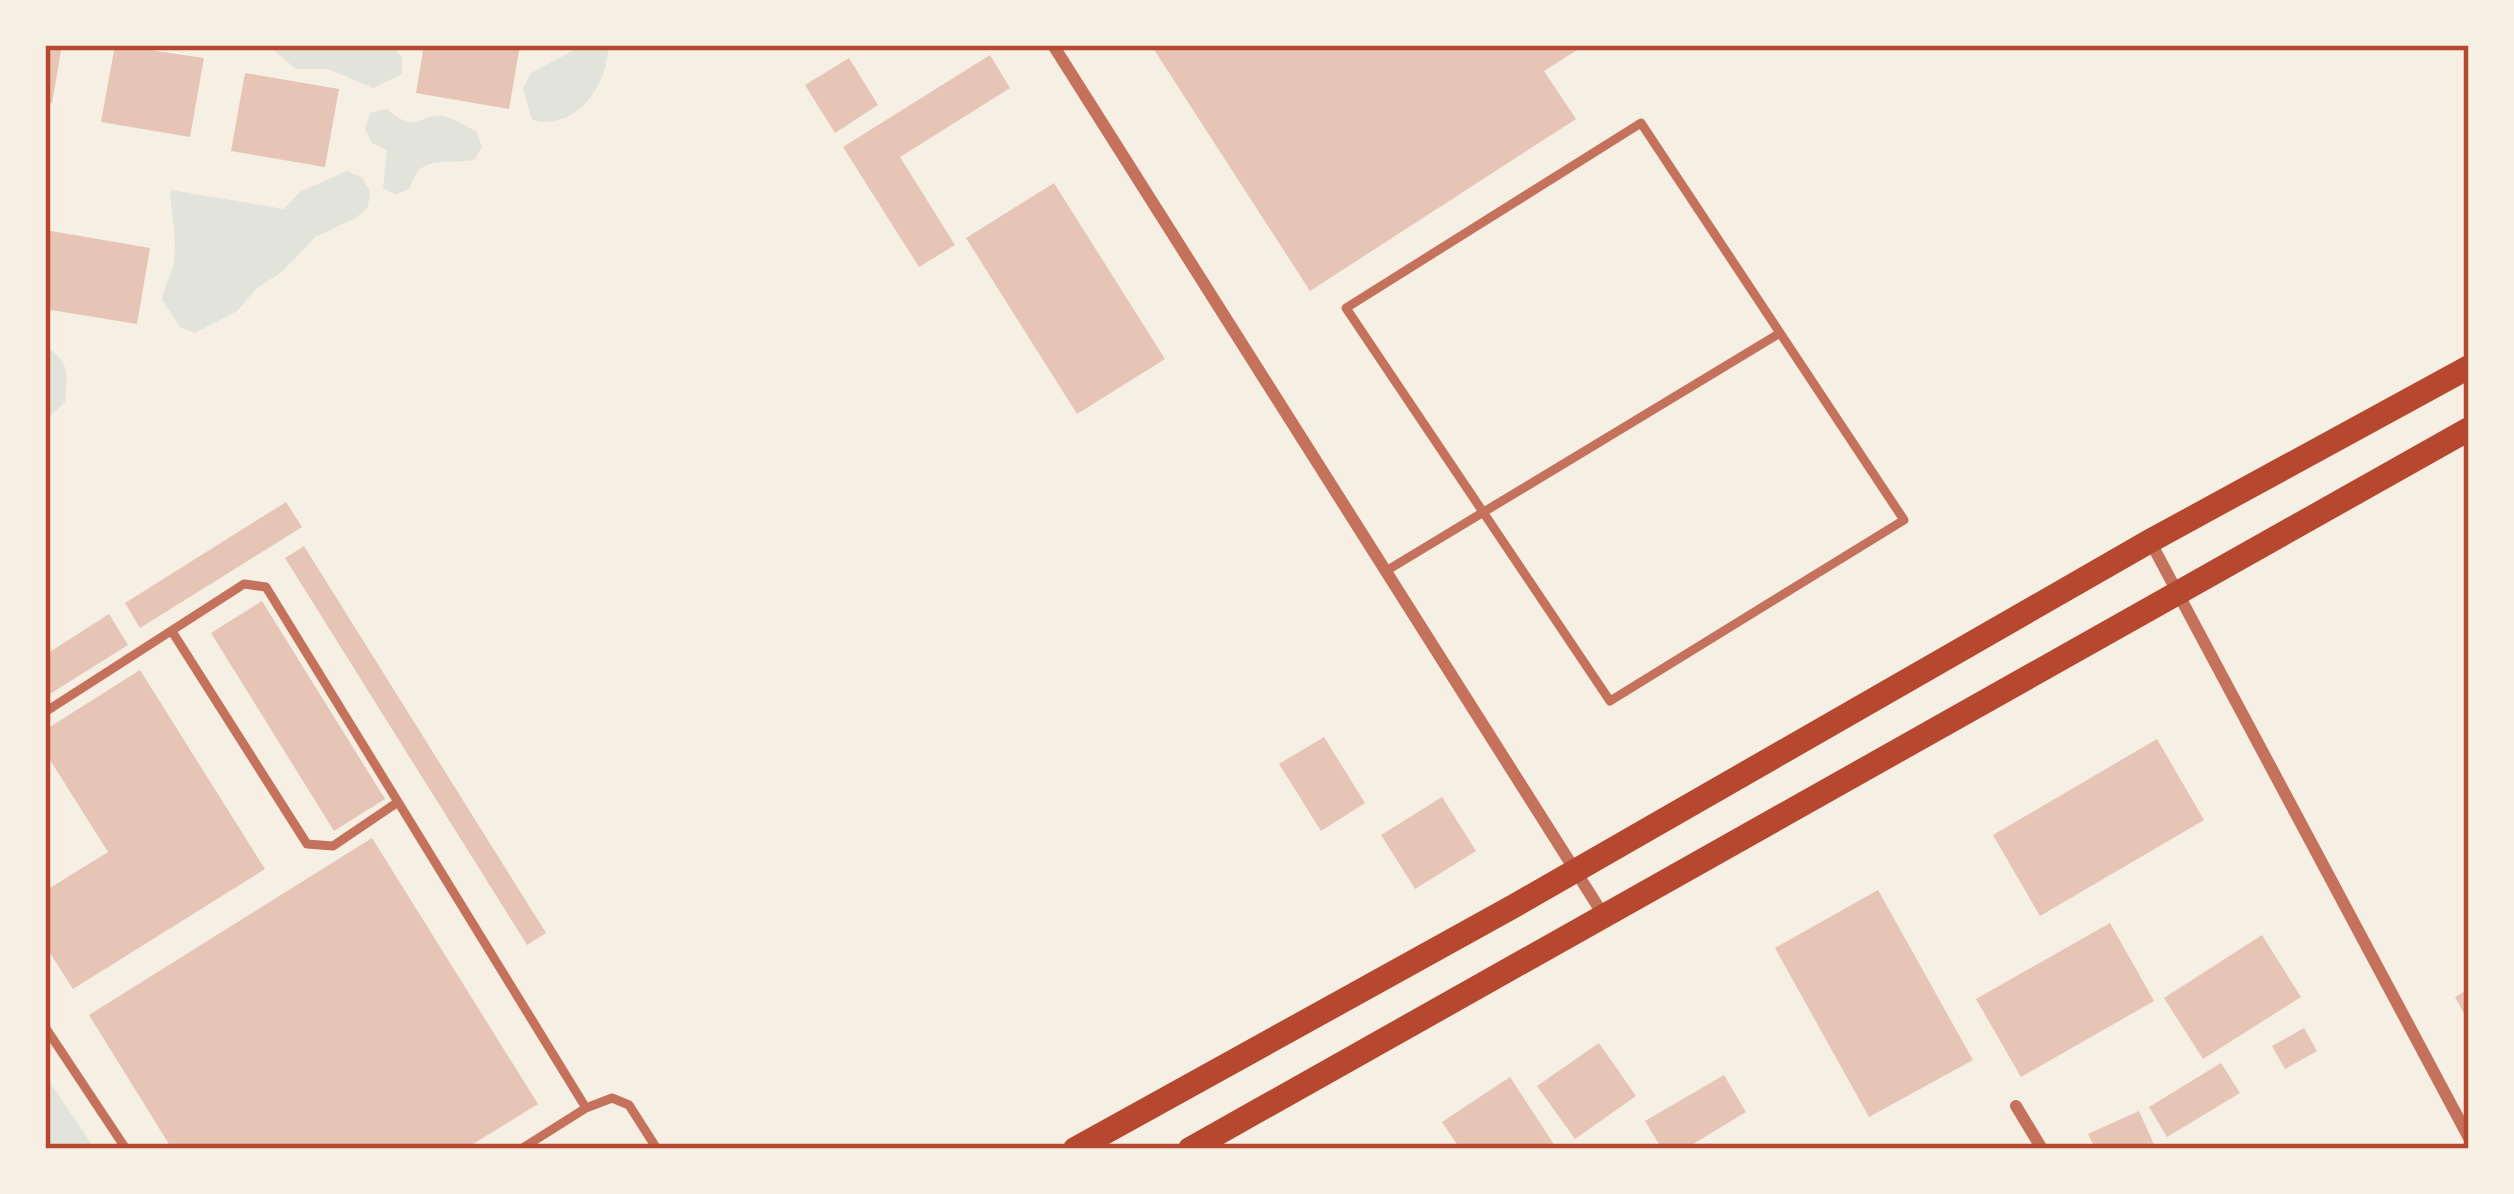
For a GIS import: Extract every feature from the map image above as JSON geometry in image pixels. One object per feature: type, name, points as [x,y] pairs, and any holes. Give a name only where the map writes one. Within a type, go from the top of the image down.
[{"type":"main road","points":[[1075,1149],[1108,1141],[2150,541],[2469,367]]},
{"type":"main road","points":[[1190,1149],[2469,429]]},
{"type":"street","points":[[1053,45],[1605,917]]},
{"type":"street","points":[[2150,541],[2469,1138]]},
{"type":"street","points":[[2016,1106],[2042,1149]]},
{"type":"lane","points":[[1641,123],[1780,333],[1904,520],[1610,701],[1346,308],[1641,123]]},
{"type":"lane","points":[[1386,571],[1780,333]]},
{"type":"lane","points":[[45,712],[244,584],[266,587],[586,1108]]},
{"type":"lane","points":[[173,632],[307,844],[333,846],[398,802]]},
{"type":"lane","points":[[45,1027],[126,1149]]},
{"type":"lane","points":[[521,1149],[611,1097],[629,1105],[657,1149]]},
{"type":"shaded area","points":[[276,45],[392,45],[402,58],[402,74],[373,88],[328,69],[296,69],[272,49]]},
{"type":"shaded area","points":[[574,50],[608,50],[594,92],[562,119],[532,120],[523,89],[531,73]]},
{"type":"shaded area","points":[[387,109],[412,122],[451,118],[477,132],[482,147],[474,160],[427,165],[410,188],[396,195],[383,188],[387,150],[372,143],[365,129],[370,113]]},
{"type":"shaded area","points":[[347,171],[362,177],[370,191],[368,207],[356,218],[315,237],[237,311],[195,333],[180,327],[162,300],[175,252],[170,190],[284,209],[300,192]]},
{"type":"shaded area","points":[[47,348],[64,364],[66,385],[65,402],[45,421]]},
{"type":"shaded area","points":[[45,1075],[95,1149],[45,1149]]},
{"type":"building","points":[[45,45],[62,45],[52,103],[45,102]]},
{"type":"building","points":[[115,45],[204,58],[190,137],[101,122]]},
{"type":"building","points":[[424,45],[520,45],[509,109],[416,93]]},
{"type":"building","points":[[1151,45],[1585,45],[1544,71],[1576,119],[1310,291]]},
{"type":"building","points":[[990,55],[1010,88],[900,157],[955,245],[919,267],[843,147]]},
{"type":"building","points":[[849,58],[878,105],[835,133],[805,85]]},
{"type":"building","points":[[245,73],[339,89],[325,167],[231,151]]},
{"type":"building","points":[[1054,183],[1165,359],[1077,414],[966,238]]},
{"type":"building","points":[[45,230],[150,248],[137,324],[45,309]]},
{"type":"building","points":[[286,502],[302,527],[140,628],[125,603]]},
{"type":"building","points":[[304,546],[546,933],[527,945],[285,558]]},
{"type":"building","points":[[262,601],[385,799],[334,831],[211,633]]},
{"type":"building","points":[[109,614],[128,645],[45,697],[45,655]]},
{"type":"building","points":[[140,670],[265,869],[73,989],[45,945],[45,891],[108,852],[45,752],[45,730]]},
{"type":"building","points":[[1324,737],[1365,803],[1321,831],[1279,764]]},
{"type":"building","points":[[2157,739],[2204,820],[2040,916],[1993,835]]},
{"type":"building","points":[[1442,797],[1476,851],[1415,889],[1381,835]]},
{"type":"building","points":[[372,838],[538,1104],[465,1149],[172,1149],[89,1015]]},
{"type":"building","points":[[1878,890],[1973,1060],[1869,1117],[1775,948]]},
{"type":"building","points":[[2110,923],[2154,1001],[2021,1077],[1976,999]]},
{"type":"building","points":[[2262,935],[2301,997],[2203,1059],[2164,998]]},
{"type":"building","points":[[2469,989],[2469,1023],[2455,997]]},
{"type":"building","points":[[2304,1028],[2317,1051],[2285,1069],[2272,1046]]},
{"type":"building","points":[[1599,1043],[1636,1096],[1575,1139],[1537,1086]]},
{"type":"building","points":[[2221,1063],[2240,1093],[2167,1137],[2149,1107]]},
{"type":"building","points":[[1724,1075],[1746,1112],[1685,1149],[1662,1149],[1645,1121]]},
{"type":"building","points":[[1510,1077],[1557,1149],[1460,1149],[1442,1122]]},
{"type":"building","points":[[2139,1111],[2156,1149],[2095,1149],[2088,1134]]}]
